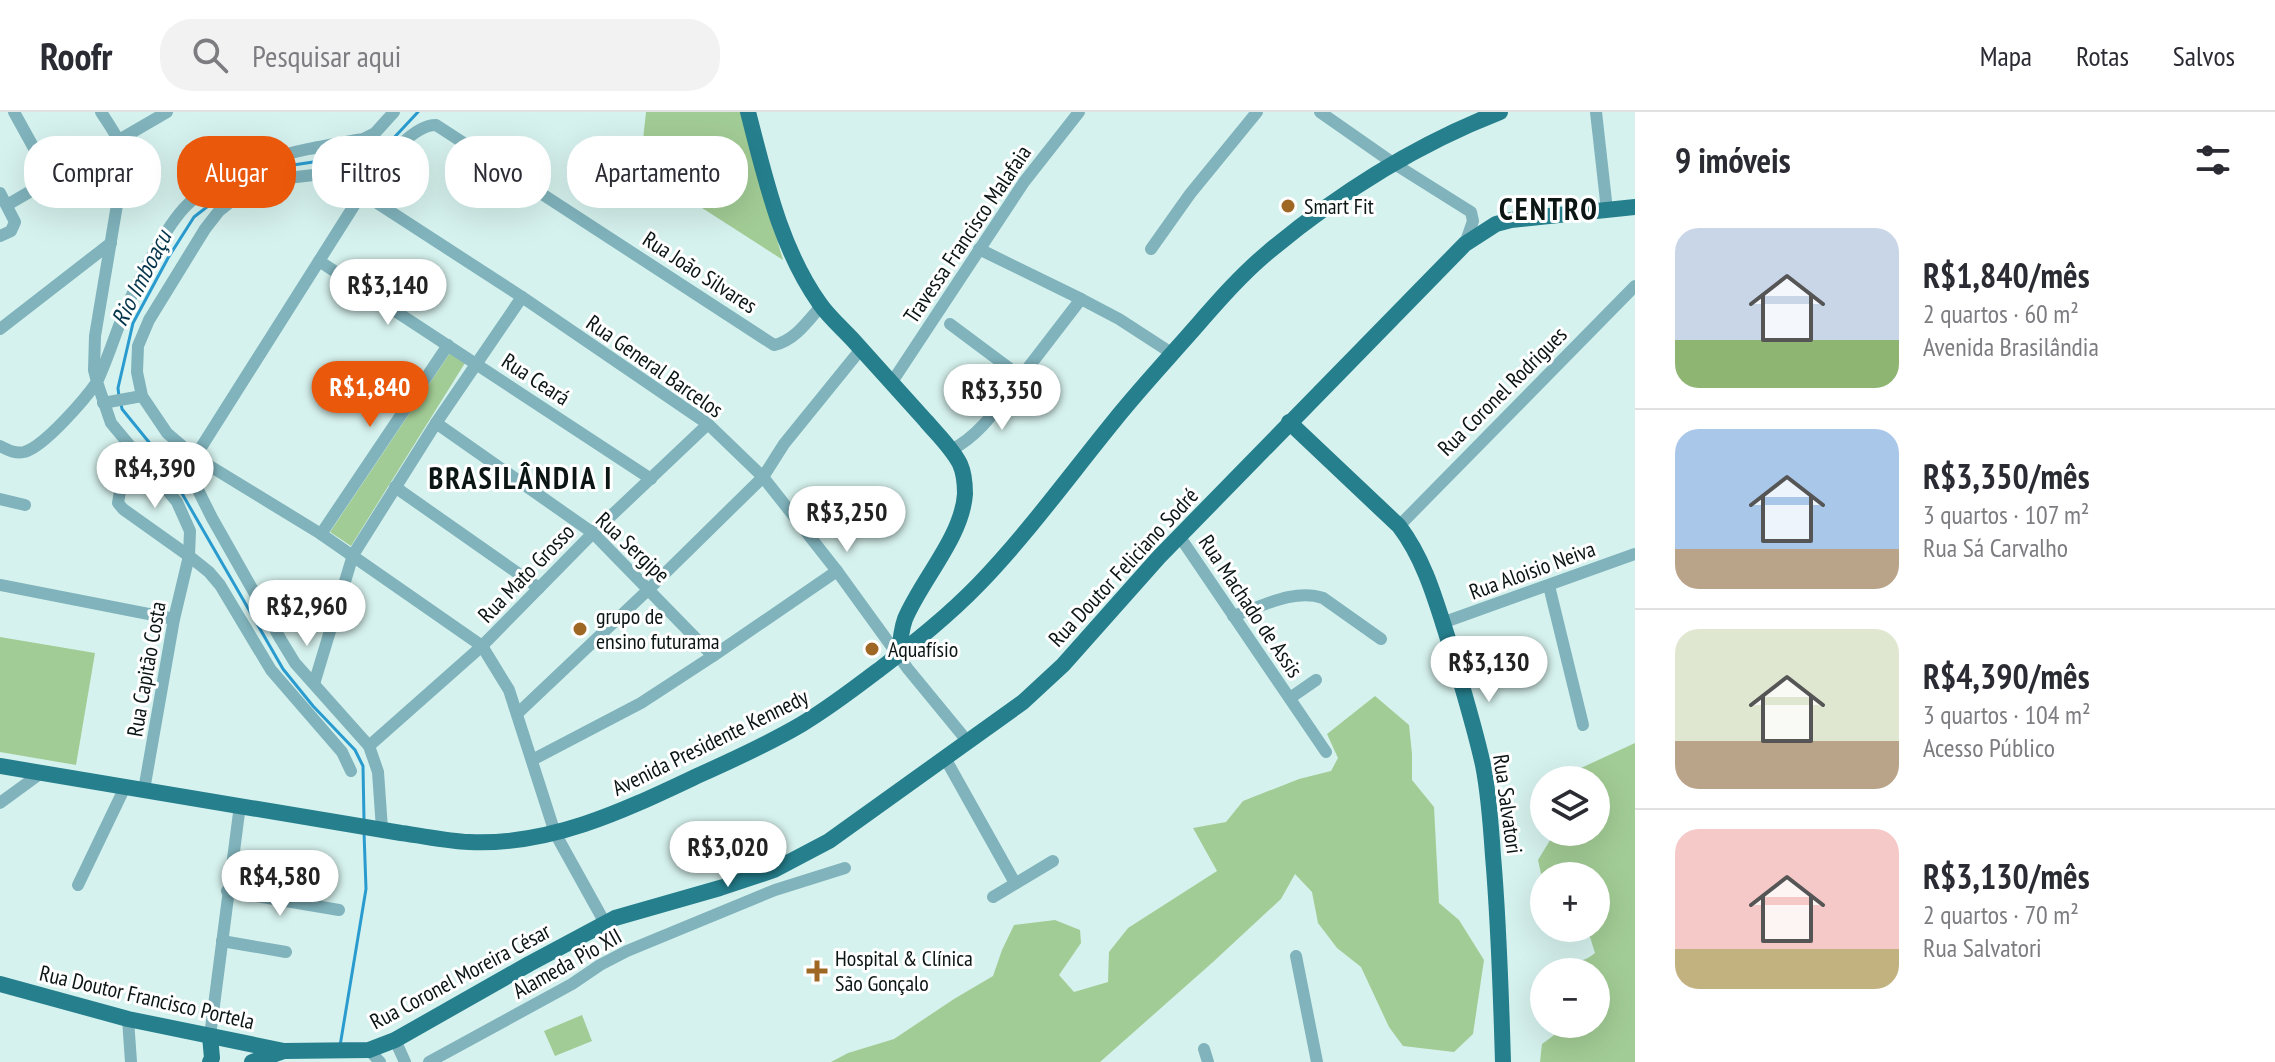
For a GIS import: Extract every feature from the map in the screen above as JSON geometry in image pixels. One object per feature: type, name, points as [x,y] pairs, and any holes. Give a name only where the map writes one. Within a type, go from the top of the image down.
[{"type":"main road","points":[[748,112],[768,188],[802,275],[821,306],[951,450],[964,478],[965,494],[961,511],[906,618],[899,655]]},
{"type":"main road","name":"Avenida Presidente Kennedy","points":[[0,766],[468,842],[555,833],[645,801],[769,743],[826,709],[941,621],[1013,546],[1116,418],[1219,300],[1265,255],[1325,208],[1393,163],[1490,114]]},
{"type":"main road","name":"Rua Doutor Feliciano Sodré","points":[[605,923],[774,870],[829,841],[1023,702],[1063,665],[1289,422],[1465,244],[1496,224],[1511,220],[1635,207]]},
{"type":"main road","name":"Rua Salvatori","points":[[1289,422],[1412,542],[1442,623],[1468,704],[1488,800],[1500,930],[1503,1062]]},
{"type":"main road","name":"Rua Coronel Moreira César","points":[[284,1051],[349,1052],[374,1056],[395,1040],[605,923]]},
{"type":"main road","name":"Rua Doutor Francisco Portela","points":[[0,984],[128,1019],[284,1051]]},
{"type":"main road","points":[[210,1036],[210,1062]]},
{"type":"main road","points":[[252,1062],[284,1051]]},
{"type":"street","points":[[14,112],[27,136]]},
{"type":"street","points":[[101,112],[116,136]]},
{"type":"street","points":[[126,136],[167,112]]},
{"type":"street","points":[[0,446],[13,452],[25,452],[36,446],[85,398],[97,382],[131,298],[173,222],[187,204],[211,185],[280,154],[363,139],[375,133],[394,112]]},
{"type":"street","name":"Travessa Francisco Malafaia","points":[[892,382],[1024,182],[1079,112]]},
{"type":"street","points":[[1151,249],[1190,194],[1257,112]]},
{"type":"street","points":[[1320,112],[1471,212],[1473,221],[1465,244]]},
{"type":"street","points":[[1596,112],[1607,210]]},
{"type":"street","name":"Rua João Silvares","points":[[412,136],[424,126],[436,125],[774,345],[792,337],[821,306]]},
{"type":"street","points":[[312,175],[261,184],[239,195],[219,211],[149,320],[138,346],[138,397],[167,433],[195,457],[353,555],[482,646],[500,673],[518,713],[555,833],[605,923]]},
{"type":"street","points":[[0,236],[11,231],[15,222],[3,199],[24,190]]},
{"type":"street","points":[[117,208],[95,336],[94,370],[108,402],[111,423],[177,502],[190,531],[189,556]]},
{"type":"street","points":[[353,208],[195,457],[191,468],[192,478],[212,518],[295,663],[369,746],[378,772],[379,829]]},
{"type":"street","name":"Rua General Barcelos","points":[[385,208],[708,424],[763,477],[968,742]]},
{"type":"street","points":[[0,329],[111,243]]},
{"type":"street","points":[[979,249],[1119,319],[1173,354]]},
{"type":"street","name":"Rua Ceará","points":[[319,261],[651,479]]},
{"type":"street","name":"Rua Coronel Rodrigues","points":[[1399,526],[1635,286]]},
{"type":"street","points":[[314,684],[353,555],[436,423],[522,297]]},
{"type":"street","points":[[951,450],[966,442],[983,426],[1081,299]]},
{"type":"street","points":[[950,324],[1021,377]]},
{"type":"street","points":[[321,534],[448,345]]},
{"type":"street","points":[[518,713],[763,477],[792,433],[861,349]]},
{"type":"street","points":[[108,402],[138,397]]},
{"type":"street","name":"Rua Sergipe","points":[[436,423],[593,533],[713,656]]},
{"type":"street","name":"Rua Mato Grosso","points":[[369,746],[482,646],[593,533],[708,424]]},
{"type":"street","points":[[142,459],[120,491],[118,503],[209,572],[271,670],[342,752],[351,771]]},
{"type":"street","points":[[395,487],[539,588]]},
{"type":"street","points":[[0,499],[25,505]]},
{"type":"street","name":"Rua Machado de Assis","points":[[1180,537],[1326,752]]},
{"type":"street","name":"Rua Aloisio Neiva","points":[[1442,623],[1635,554]]},
{"type":"street","name":"Rua Capitão Costa","points":[[144,790],[174,619],[189,556]]},
{"type":"street","points":[[532,760],[641,703],[837,571]]},
{"type":"street","points":[[0,585],[174,619]]},
{"type":"street","points":[[1549,586],[1583,725]]},
{"type":"street","points":[[1233,616],[1299,594],[1313,594],[1381,639]]},
{"type":"street","name":"Rua Machado de Assis","points":[[1290,698],[1316,680]]},
{"type":"street","points":[[945,758],[1015,883]]},
{"type":"street","points":[[0,803],[41,773]]},
{"type":"street","points":[[78,885],[125,787]]},
{"type":"street","points":[[210,1036],[240,805]]},
{"type":"street","points":[[993,897],[1053,861]]},
{"type":"street","name":"Alameda Pio XII","points":[[429,1062],[627,951],[775,890],[845,868]]},
{"type":"street","points":[[720,888],[730,908]]},
{"type":"street","points":[[227,891],[339,910]]},
{"type":"street","points":[[222,941],[286,952]]},
{"type":"street","points":[[1296,956],[1317,1062]]},
{"type":"street","points":[[128,1019],[131,1062]]},
{"type":"street","points":[[395,1040],[405,1062]]},
{"type":"green space","points":[[646,112],[740,112],[747,136],[643,136]]},
{"type":"green space","points":[[748,140],[783,260],[702,208],[748,208]]},
{"type":"green space","points":[[450,353],[465,363],[351,546],[330,532]]},
{"type":"green space","points":[[0,637],[95,653],[76,765],[0,752]]},
{"type":"green space","points":[[1375,696],[1409,725],[1412,780],[1434,807],[1439,903],[1459,920],[1484,960],[1473,1034],[1454,1052],[1403,1046],[1389,1027],[1361,967],[1337,948],[1318,923],[1312,892],[1295,874],[1281,899],[1100,1062],[831,1062],[848,1053],[894,1039],[993,976],[1014,925],[1055,920],[1080,930],[1081,943],[1059,975],[1074,992],[1108,982],[1109,952],[1128,928],[1217,871],[1193,828],[1226,822],[1243,801],[1299,779],[1331,771],[1338,758],[1327,734]]},
{"type":"green space","points":[[1635,743],[1635,1062],[1540,1062],[1542,1044],[1550,1038],[1610,1038],[1610,958],[1587,958],[1595,953],[1592,942],[1610,942],[1610,862],[1538,860],[1546,846],[1610,846],[1610,766],[1585,766]]},
{"type":"green space","points":[[582,1015],[592,1041],[555,1056],[544,1031]]},
{"type":"waterway","name":"Rio Imboaçu","points":[[119,397],[118,388],[133,323],[194,217],[239,182],[273,168],[367,154],[390,142],[418,112]]},
{"type":"waterway","name":"Rio Imboaçu","points":[[121,404],[161,457],[283,669],[355,750],[363,766],[364,820]]},
{"type":"waterway","name":"Rio Imboaçu","points":[[340,1046],[366,889],[364,832]]},
{"type":"place","name":"Smart Fit","points":[[1288,206]]},
{"type":"place","name":"grupo de ensino futurama","points":[[580,629]]},
{"type":"place","name":"Aquafísio","points":[[872,649]]},
{"type":"place","name":"Hospital & Clínica São Gonçalo","points":[[817,971]]},
{"type":"district","name":"CENTRO","points":[[1549,208]]},
{"type":"district","name":"BRASILÂNDIA I","points":[[521,477]]}]
